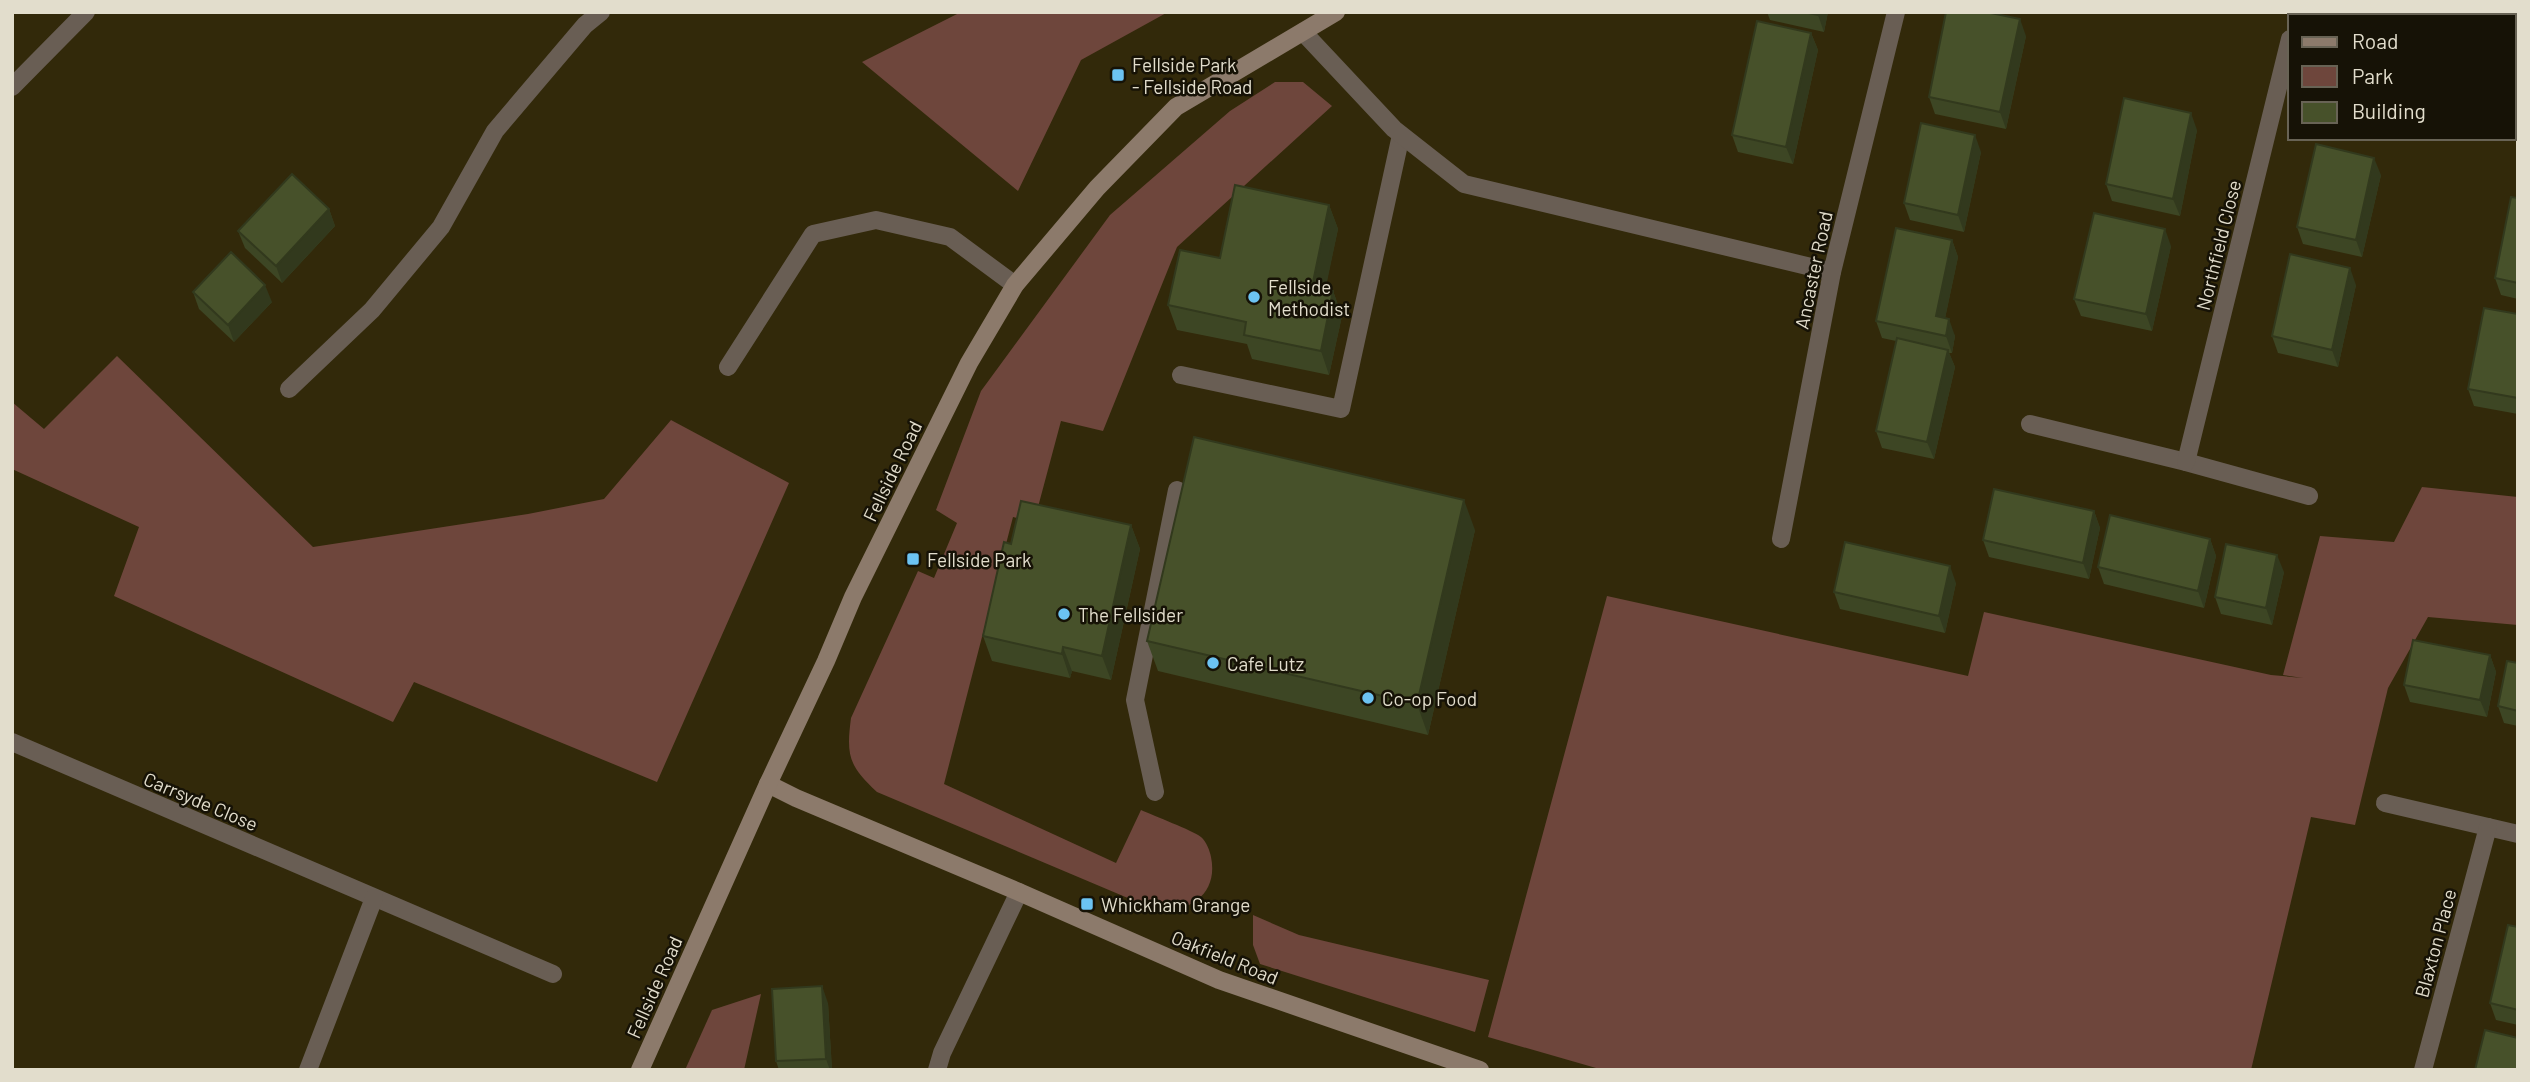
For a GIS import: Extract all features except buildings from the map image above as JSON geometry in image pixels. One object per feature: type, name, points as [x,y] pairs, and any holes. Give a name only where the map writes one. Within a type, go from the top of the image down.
[{"type":"street","points":[[12,87],[86,12]]},
{"type":"street","points":[[572,12],[585,26]]},
{"type":"street","points":[[289,389],[372,310],[441,227],[495,131],[585,26],[601,12]]},
{"type":"street","name":"Fellside Road","points":[[640,1070],[853,597],[969,363],[1015,285],[1097,188],[1176,107],[1336,12]]},
{"type":"street","name":"Ancaster Road","points":[[1781,538],[1832,272],[1896,12]]},
{"type":"street","points":[[1304,32],[1401,135],[1464,184],[1832,272]]},
{"type":"street","name":"Northfield Close","points":[[2186,462],[2288,47]]},
{"type":"street","points":[[1181,375],[1341,409],[1401,135]]},
{"type":"street","points":[[728,367],[813,234],[876,220],[950,237],[1015,285]]},
{"type":"street","points":[[2030,424],[2186,462],[2309,496]]},
{"type":"street","points":[[1155,792],[1135,700],[1177,490]]},
{"type":"street","name":"Carrsyde Close","points":[[12,742],[553,974]]},
{"type":"street","name":"Oakfield Road","points":[[768,784],[1219,980],[1480,1070]]},
{"type":"street","points":[[2385,803],[2518,834]]},
{"type":"street","name":"Blaxton Place","points":[[2423,1070],[2488,827]]},
{"type":"street","points":[[937,1070],[942,1053],[1019,892]]},
{"type":"street","points":[[308,1070],[374,898]]},
{"type":"green space","points":[[961,12],[1168,12],[1081,60],[1018,191],[862,62]]},
{"type":"green space","points":[[1275,82],[1303,82],[1332,106],[1177,247],[1103,431],[1061,421],[1034,522],[1013,517],[944,784],[1116,863],[1141,810],[1196,834],[1205,841],[1211,857],[1211,880],[1207,889],[1193,903],[1161,912],[877,792],[860,775],[852,760],[849,742],[851,718],[918,571],[934,578],[957,523],[936,510],[981,391],[1110,215],[1230,111]]},
{"type":"green space","points":[[117,356],[313,547],[528,514],[604,499],[671,420],[789,483],[657,782],[414,682],[393,722],[114,596],[139,527],[12,469],[12,402],[44,429]]},
{"type":"green space","points":[[2422,487],[2518,497],[2518,625],[2428,617],[2388,688],[2355,825],[2311,817],[2251,1070],[1603,1070],[1488,1037],[1607,596],[1968,676],[1984,612],[2271,675],[2303,678],[2283,675],[2320,536],[2394,542]]},
{"type":"green space","points":[[1253,915],[1299,935],[1489,980],[1475,1032],[1260,964],[1253,945]]},
{"type":"green space","points":[[761,994],[744,1070],[685,1070],[712,1010]]},
{"type":"place","name":"Fellside Park - Fellside Road","points":[[1118,75]]},
{"type":"place","name":"Fellside Methodist","points":[[1254,297]]},
{"type":"place","name":"Fellside Park","points":[[913,559]]},
{"type":"place","name":"The Fellsider","points":[[1064,614]]},
{"type":"place","name":"Cafe Lutz","points":[[1213,663]]},
{"type":"place","name":"Co-op Food","points":[[1368,698]]},
{"type":"place","name":"Whickham Grange","points":[[1087,904]]}]
